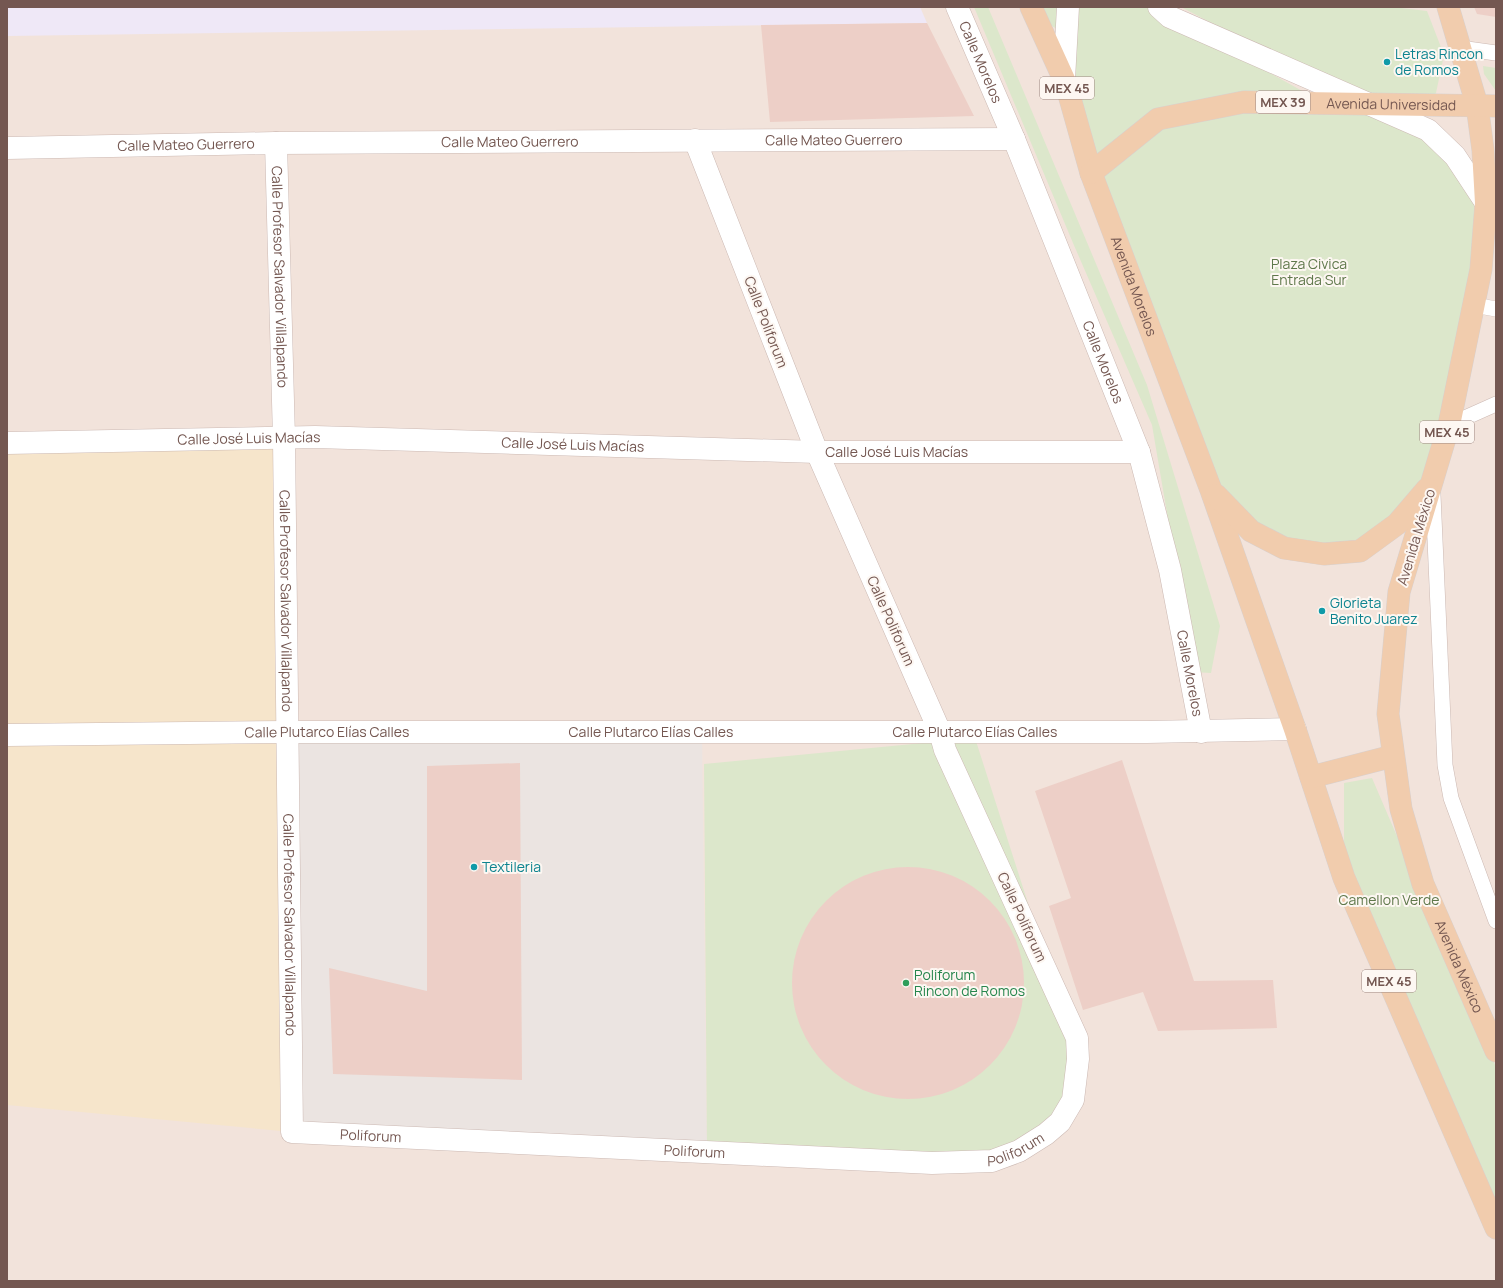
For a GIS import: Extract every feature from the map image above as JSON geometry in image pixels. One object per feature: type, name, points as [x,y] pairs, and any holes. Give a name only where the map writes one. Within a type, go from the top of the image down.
[{"type":"main road","name":"Avenida Morelos","points":[[1031,7],[1064,79],[1091,173],[1210,490]]},
{"type":"main road","name":"MEX 45","points":[[1448,7],[1460,48],[1487,106]]},
{"type":"main road","name":"Avenida Universidad","points":[[1091,173],[1158,119],[1244,102],[1487,106]]},
{"type":"main road","name":"Avenida México","points":[[1487,106],[1483,150],[1491,200],[1481,269],[1449,425],[1400,592],[1388,714],[1401,809],[1423,884],[1496,1051]]},
{"type":"main road","points":[[1210,490],[1251,531],[1284,548],[1324,554],[1360,551],[1397,524],[1432,483]]},
{"type":"main road","name":"MEX 45","points":[[1210,490],[1295,729],[1344,878],[1496,1228]]},
{"type":"main road","points":[[1311,778],[1394,756]]},
{"type":"street","name":"Calle Morelos","points":[[957,7],[1014,139],[1140,452],[1170,570],[1201,732]]},
{"type":"street","name":"Avenida Morelos","points":[[1064,79],[1068,7]]},
{"type":"street","points":[[1159,7],[1170,17],[1428,130],[1455,156],[1491,200]]},
{"type":"street","name":"Calle Mateo Guerrero","points":[[7,148],[276,143],[1014,139]]},
{"type":"street","name":"Calle Poliforum","points":[[695,140],[817,452],[940,732],[945,750],[1077,1038],[1078,1059],[1073,1100]]},
{"type":"street","name":"Calle Profesor Salvador Villalpando","points":[[276,143],[284,438],[292,1132]]},
{"type":"street","name":"Calle José Luis Macías","points":[[7,443],[323,437],[817,452],[1140,452]]},
{"type":"street","name":"Calle Plutarco Elías Calles","points":[[7,735],[287,732],[1201,732],[1295,729]]},
{"type":"street","name":"Poliforum","points":[[292,1132],[924,1163],[992,1161],[1019,1151],[1046,1134],[1060,1122],[1073,1100]]},
{"type":"lane","points":[[1460,48],[1496,53]]},
{"type":"lane","points":[[1474,306],[1496,309]]},
{"type":"lane","points":[[1449,425],[1496,404]]},
{"type":"lane","points":[[1432,483],[1445,765],[1451,798],[1496,921]]},
{"type":"shaded area","points":[[7,7],[1496,7],[1496,1281],[7,1281]]},
{"type":"shaded area","points":[[7,7],[920,7],[927,23],[7,36]]},
{"type":"shaded area","points":[[287,732],[702,732],[707,1152],[292,1132]]},
{"type":"green space","points":[[974,7],[988,7],[1147,385],[1220,626],[1211,673],[1194,672],[1152,425],[1073,243]]},
{"type":"green space","points":[[1042,7],[1057,7],[1060,31],[1049,24]]},
{"type":"green space","name":"Plaza Civica Entrada Sur","points":[[1076,7],[1152,7],[1313,97],[1364,103],[1181,7],[1393,7],[1427,11],[1444,55],[1436,93],[1425,105],[1367,104],[1428,130],[1486,203],[1432,483],[1360,551],[1284,548],[1211,490],[1066,84]]},
{"type":"green space","points":[[1483,66],[1496,68],[1496,91],[1484,74]]},
{"type":"green space","points":[[975,738],[1078,1059],[1073,1100],[992,1161],[707,1152],[704,764]]},
{"type":"green space","name":"Camellon Verde","points":[[1372,778],[1496,1067],[1496,1228],[1344,878],[1344,783]]},
{"type":"sand","points":[[284,438],[292,1132],[7,1105],[7,443]]},
{"type":"building","points":[[1474,7],[1496,7],[1496,17],[1477,14]]},
{"type":"building","points":[[927,23],[974,116],[770,122],[761,25]]},
{"type":"building","points":[[1122,760],[1194,981],[1273,980],[1277,1028],[1158,1031],[1143,992],[1083,1010],[1049,906],[1071,898],[1035,791]]},
{"type":"building","name":"Textileria","points":[[520,763],[522,1080],[333,1074],[329,968],[427,991],[427,766]]},
{"type":"building","name":"Poliforum Rincon de Romos","points":[[908,867],[942,872],[952,876],[972,887],[990,901],[1004,919],[1015,939],[1019,949],[1024,983],[1019,1017],[1015,1027],[1004,1047],[990,1065],[972,1079],[952,1090],[942,1094],[908,1099],[874,1094],[864,1090],[844,1079],[826,1065],[812,1047],[801,1027],[797,1017],[792,983],[797,949],[801,939],[812,919],[826,901],[844,887],[864,876],[874,872]]},
{"type":"place","name":"Letras Rincon de Romos","points":[[1387,62]]},
{"type":"place","name":"Glorieta Benito Juarez","points":[[1322,611]]},
{"type":"place","name":"Textileria","points":[[474,867]]},
{"type":"place","name":"Poliforum Rincon de Romos","points":[[906,983]]}]
